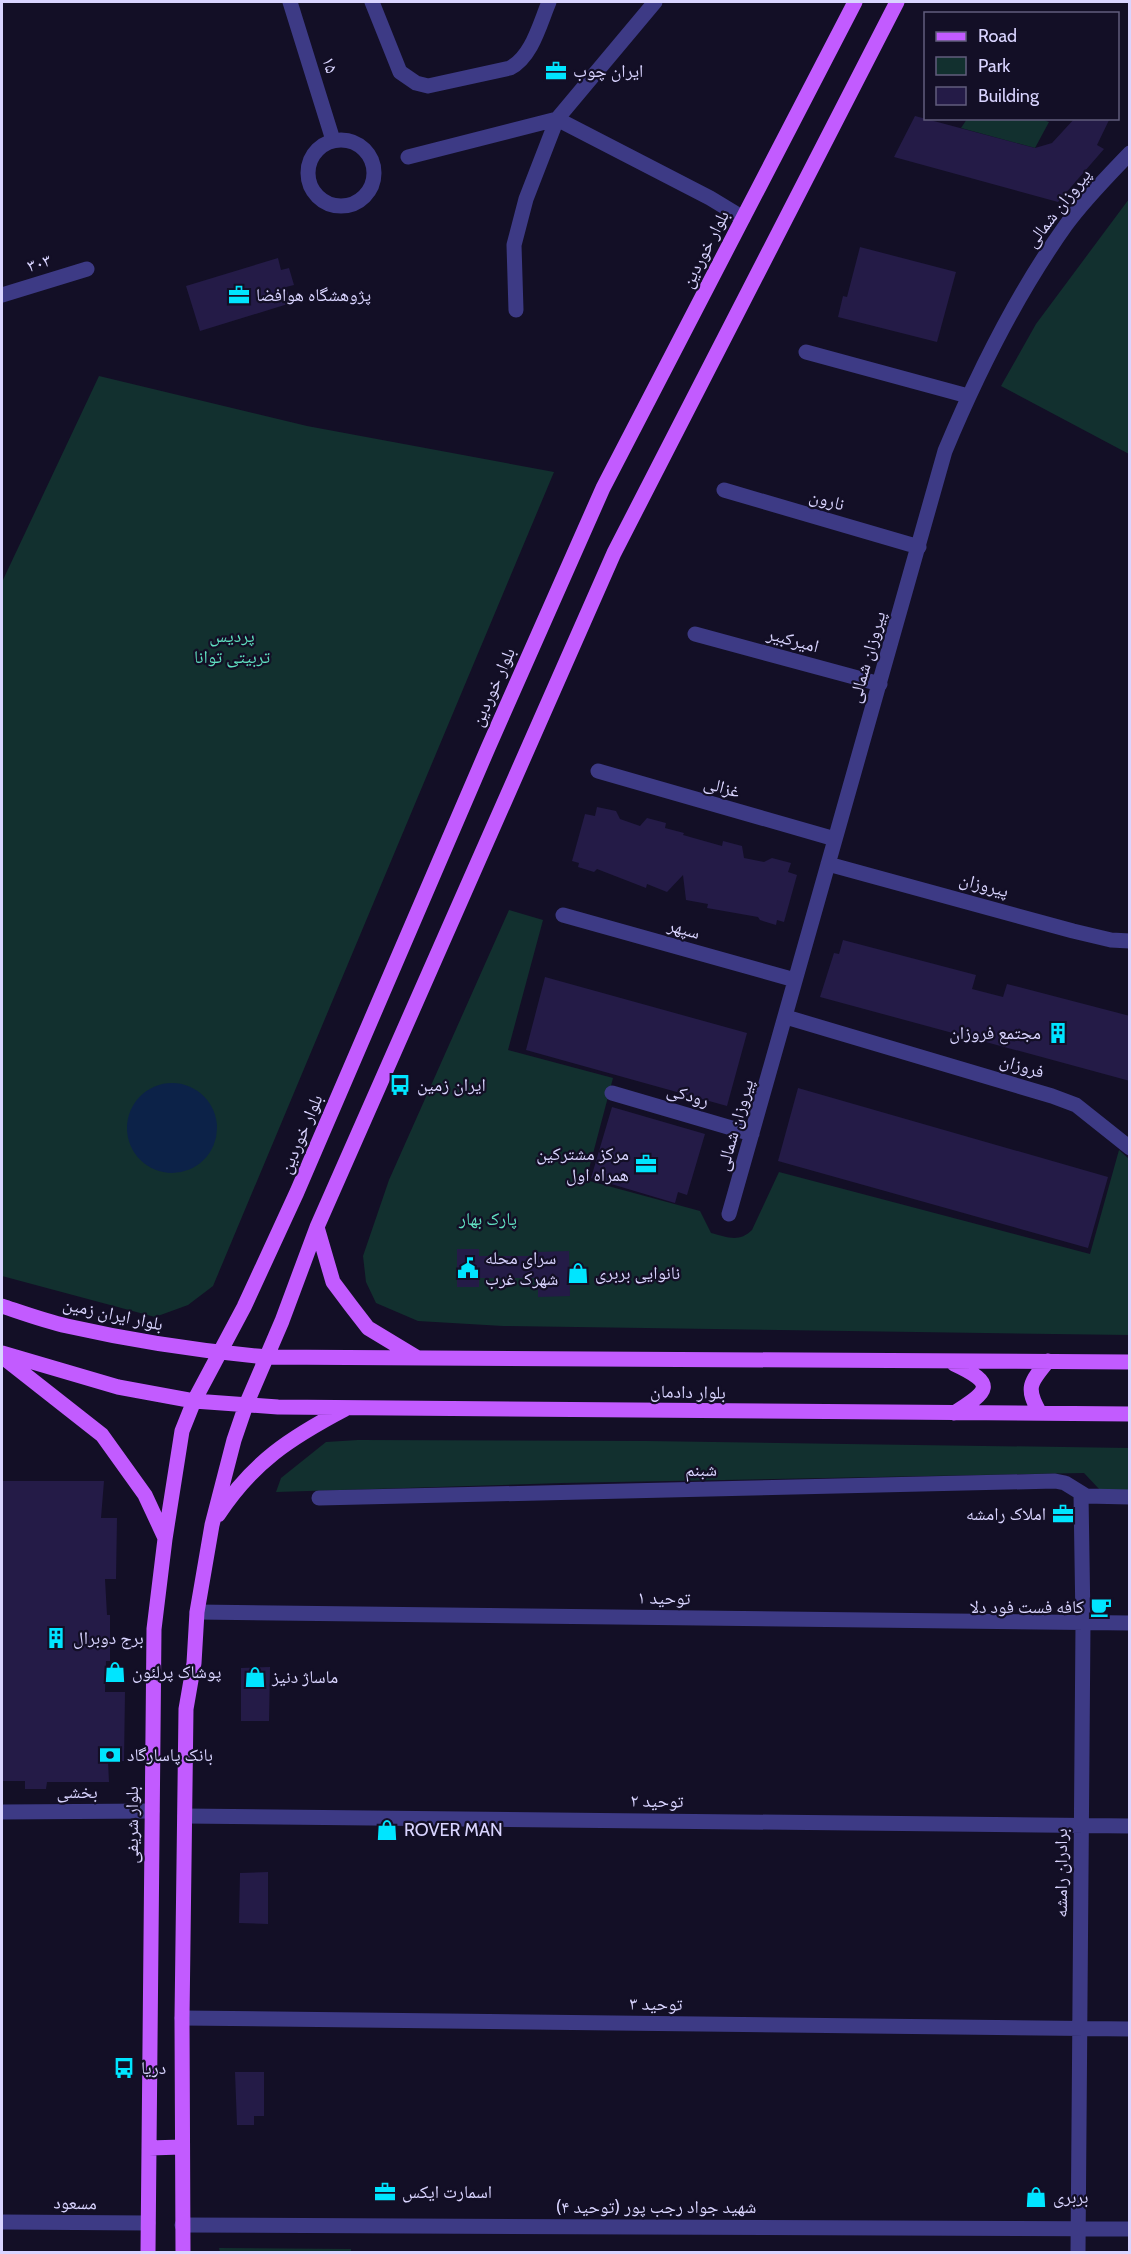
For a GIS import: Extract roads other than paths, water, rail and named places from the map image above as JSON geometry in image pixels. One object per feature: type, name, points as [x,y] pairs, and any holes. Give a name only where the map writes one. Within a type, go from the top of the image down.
[{"type":"main road","name":"بلوار خوردین","points":[[194,1401],[248,1298],[297,1192],[488,748],[603,488],[855,2]]},
{"type":"main road","points":[[183,2253],[182,2018],[186,1709],[194,1663],[197,1612],[212,1525],[234,1440],[317,1227],[614,553],[897,2]]},
{"type":"main road","points":[[317,1227],[333,1282],[351,1306],[368,1328],[416,1358]]},
{"type":"main road","name":"بلوار ایران زمین","points":[[2,1306],[65,1326],[151,1343],[267,1357]]},
{"type":"main road","points":[[2,1354],[118,1387],[194,1401]]},
{"type":"main road","points":[[2,1354],[102,1435],[145,1495],[165,1539]]},
{"type":"main road","name":"بلوار دادمان","points":[[267,1357],[1130,1362]]},
{"type":"main road","points":[[947,1361],[972,1372],[981,1380],[984,1388],[981,1395],[954,1413]]},
{"type":"main road","points":[[1040,1413],[1033,1401],[1030,1388],[1033,1378],[1048,1361]]},
{"type":"main road","name":"بلوار دادمان","points":[[194,1401],[347,1408],[1130,1414]]},
{"type":"main road","name":"بلوار شریفی","points":[[148,2253],[154,1629],[182,1431],[194,1401]]},
{"type":"main road","points":[[212,1525],[235,1490],[259,1465],[301,1432],[347,1408]]},
{"type":"main road","points":[[149,2148],[182,2146]]},
{"type":"street","name":"۱۵","points":[[290,2],[333,140]]},
{"type":"street","points":[[372,2],[400,72],[416,83],[428,86],[510,68],[519,63],[526,54],[549,2]]},
{"type":"street","points":[[516,310],[514,245],[526,199],[557,119],[655,2]]},
{"type":"street","points":[[408,157],[557,119],[710,198],[743,218]]},
{"type":"street","points":[[333,140],[356,143],[365,149],[375,170],[374,181],[369,192],[361,200],[350,205],[329,204],[320,199],[313,191],[309,181],[307,171],[310,160],[315,152],[333,140]]},
{"type":"street","name":"پیروزان شمالی","points":[[729,1214],[945,451],[968,396],[1003,326],[1036,269],[1067,223],[1130,153]]},
{"type":"street","name":"۳۰۳","points":[[2,294],[87,268]]},
{"type":"street","points":[[806,352],[968,396]]},
{"type":"street","name":"نارون","points":[[724,490],[919,547]]},
{"type":"street","name":"امیرکبیر","points":[[695,634],[880,684]]},
{"type":"street","name":"غزالی","points":[[598,771],[835,839]]},
{"type":"street","name":"پیروزان","points":[[828,864],[1073,931],[1111,940],[1130,941]]},
{"type":"street","name":"سپهر","points":[[563,915],[795,980]]},
{"type":"street","name":"فروزان","points":[[786,1017],[1076,1105],[1130,1148]]},
{"type":"street","name":"رودکی","points":[[612,1093],[752,1134]]},
{"type":"street","name":"شبنم","points":[[319,1498],[1055,1481],[1065,1483],[1081,1494]]},
{"type":"street","points":[[1081,1494],[1090,1497],[1130,1497]]},
{"type":"street","name":"برادران رامشه","points":[[1078,2253],[1083,1623],[1081,1494]]},
{"type":"street","name":"توحید ۱","points":[[197,1612],[1130,1623]]},
{"type":"street","name":"بخشی","points":[[2,1812],[152,1811]]},
{"type":"street","name":"توحید ۲","points":[[185,1816],[1130,1826]]},
{"type":"street","name":"توحید ۳","points":[[182,2018],[1130,2029]]},
{"type":"street","name":"مسعود","points":[[2,2222],[148,2223]]},
{"type":"street","name":"شهید جواد رجب پور (توحید ۴)","points":[[182,2225],[1130,2229]]},
{"type":"water","points":[[172,1083],[189,1087],[204,1096],[213,1111],[217,1128],[213,1145],[204,1160],[189,1169],[172,1173],[155,1169],[140,1160],[131,1145],[127,1128],[131,1111],[140,1096],[155,1087]]},
{"type":"place","name":"ایران چوب","points":[[556,71]]},
{"type":"place","name":"پژوهشگاه هوافضا","points":[[239,295]]},
{"type":"place","name":"مجتمع فروزان","points":[[1058,1033]]},
{"type":"place","name":"ایران زمین","points":[[400,1085]]},
{"type":"place","name":"مرکز مشترکین همراه اول","points":[[646,1164]]},
{"type":"place","name":"سرای محله شهرک غرب","points":[[468,1268]]},
{"type":"place","name":"نانوایی بربری","points":[[578,1273]]},
{"type":"place","name":"املاک رامشه","points":[[1063,1514]]},
{"type":"place","name":"کافه فست فود دلا","points":[[1101,1607]]},
{"type":"place","name":"برج دوبرال","points":[[56,1638]]},
{"type":"place","name":"پوشاک پرلئون","points":[[115,1672]]},
{"type":"place","name":"ماساژ دنیز","points":[[255,1677]]},
{"type":"place","name":"بانک پاسارگاد","points":[[110,1755]]},
{"type":"place","name":"ROVER MAN","points":[[387,1830]]},
{"type":"place","name":"دریا","points":[[124,2068]]},
{"type":"place","name":"اسمارت ایکس","points":[[385,2192]]},
{"type":"place","name":"بربری","points":[[1036,2197]]},
{"type":"park label","name":"پردیس تربیتی توانا","points":[[232,646]]},
{"type":"park label","name":"پارک بهار","points":[[488,1219]]}]
